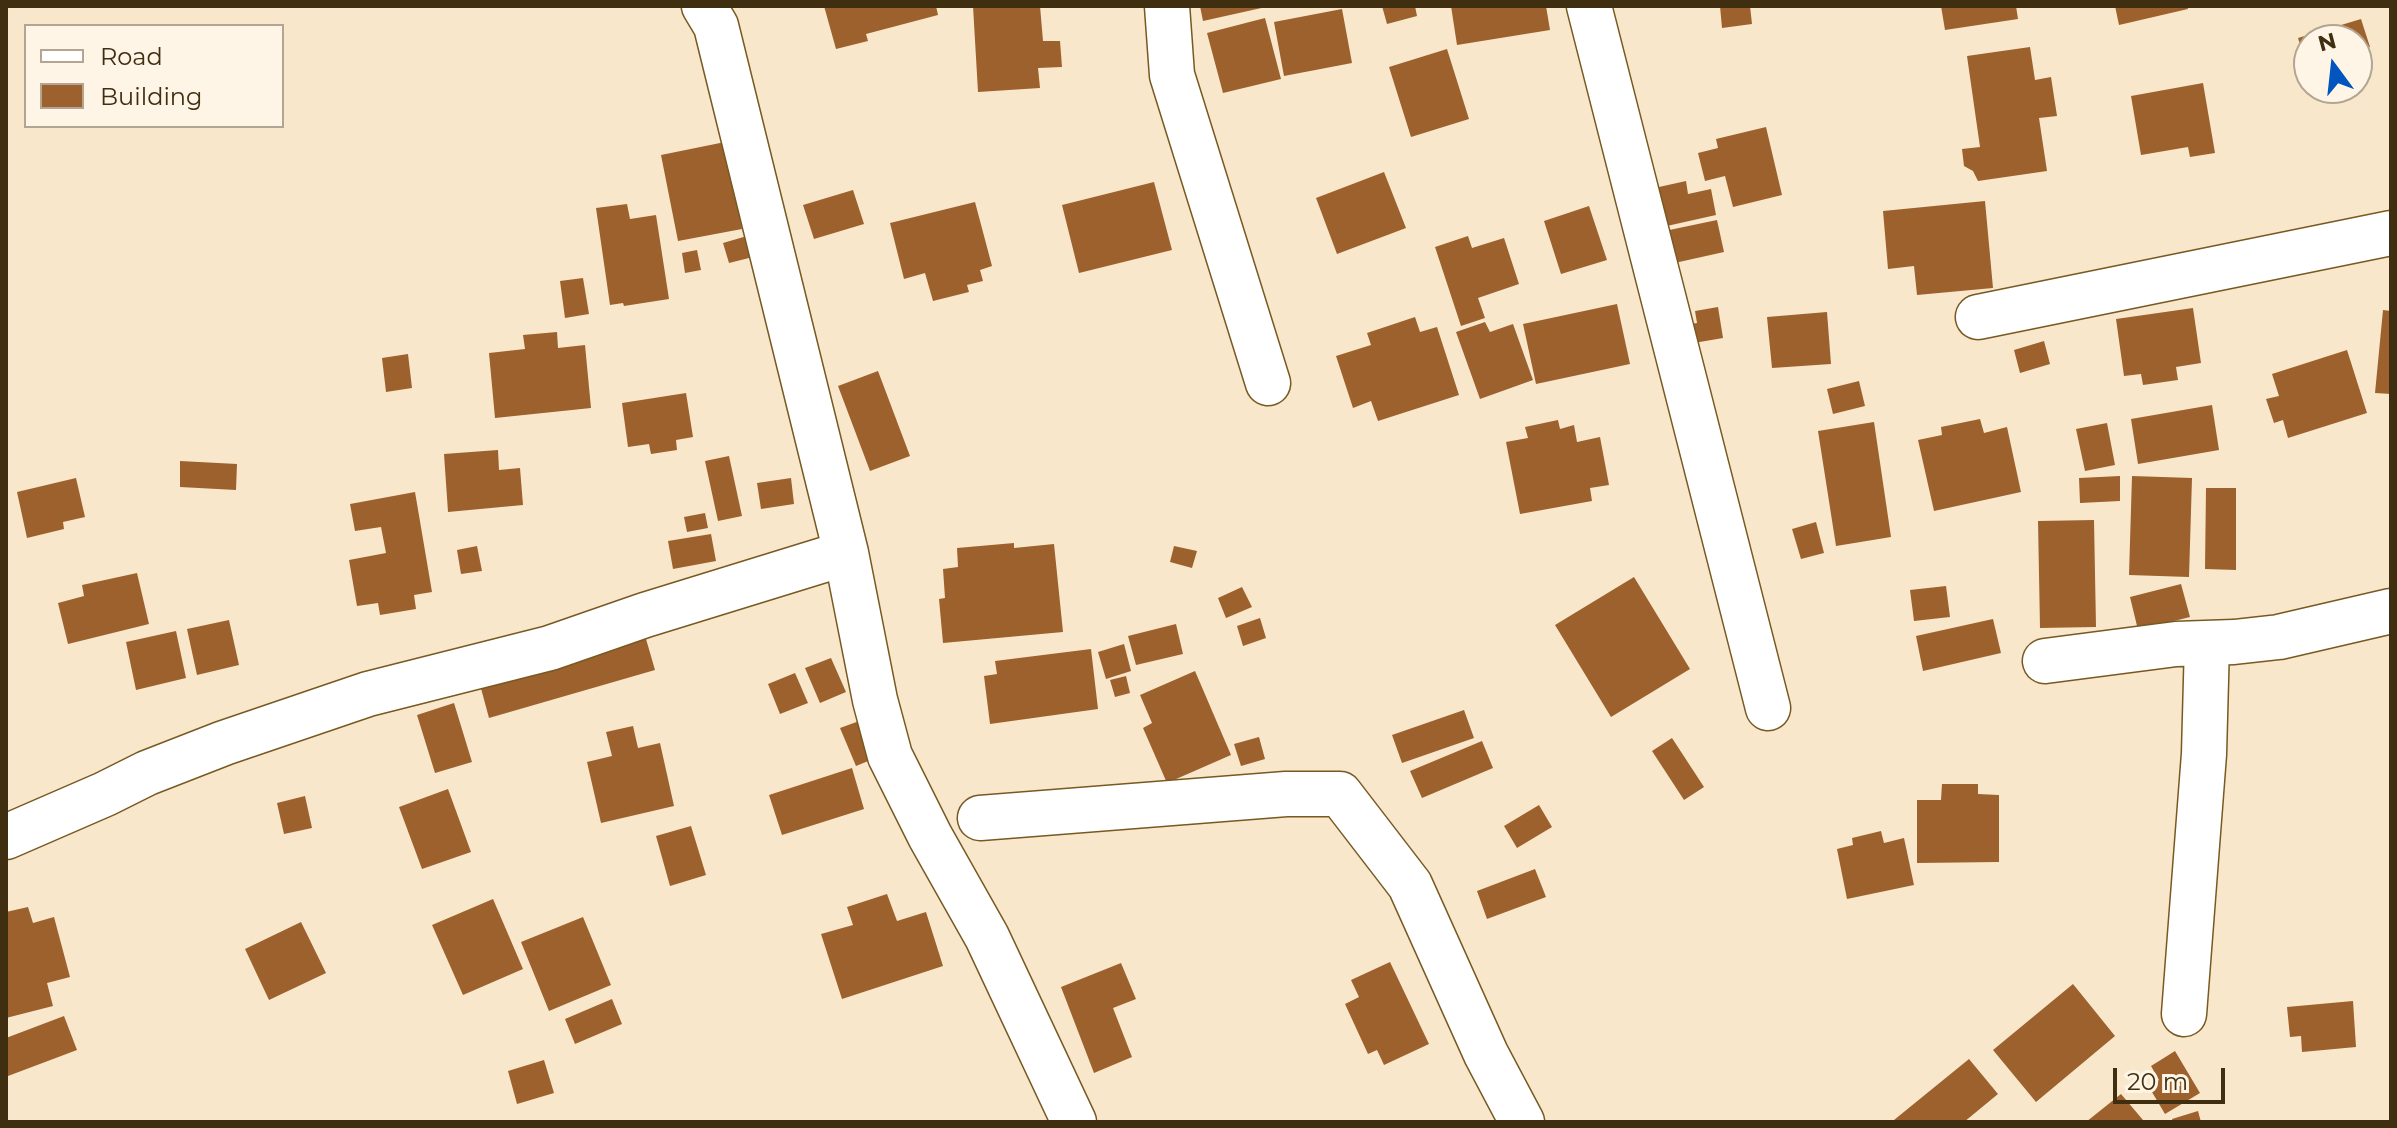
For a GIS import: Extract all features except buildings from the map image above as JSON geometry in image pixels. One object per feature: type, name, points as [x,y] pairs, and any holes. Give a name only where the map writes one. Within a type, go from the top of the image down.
[{"type":"street","points":[[704,6],[716,26],[846,553],[875,700],[890,756],[930,836],[987,937],[1074,1122]]},
{"type":"street","points":[[1167,6],[1172,75],[1268,383]]},
{"type":"street","points":[[1589,6],[1768,708]]},
{"type":"street","points":[[1978,317],[2391,233]]},
{"type":"street","points":[[6,837],[147,773],[354,698],[550,648],[846,553]]},
{"type":"street","points":[[2045,661],[2176,644],[2279,637],[2391,611]]},
{"type":"street","points":[[2184,1014],[2204,754],[2207,643]]},
{"type":"street","points":[[980,818],[1286,794],[1340,794],[1410,885],[1486,1054],[1522,1122]]}]
